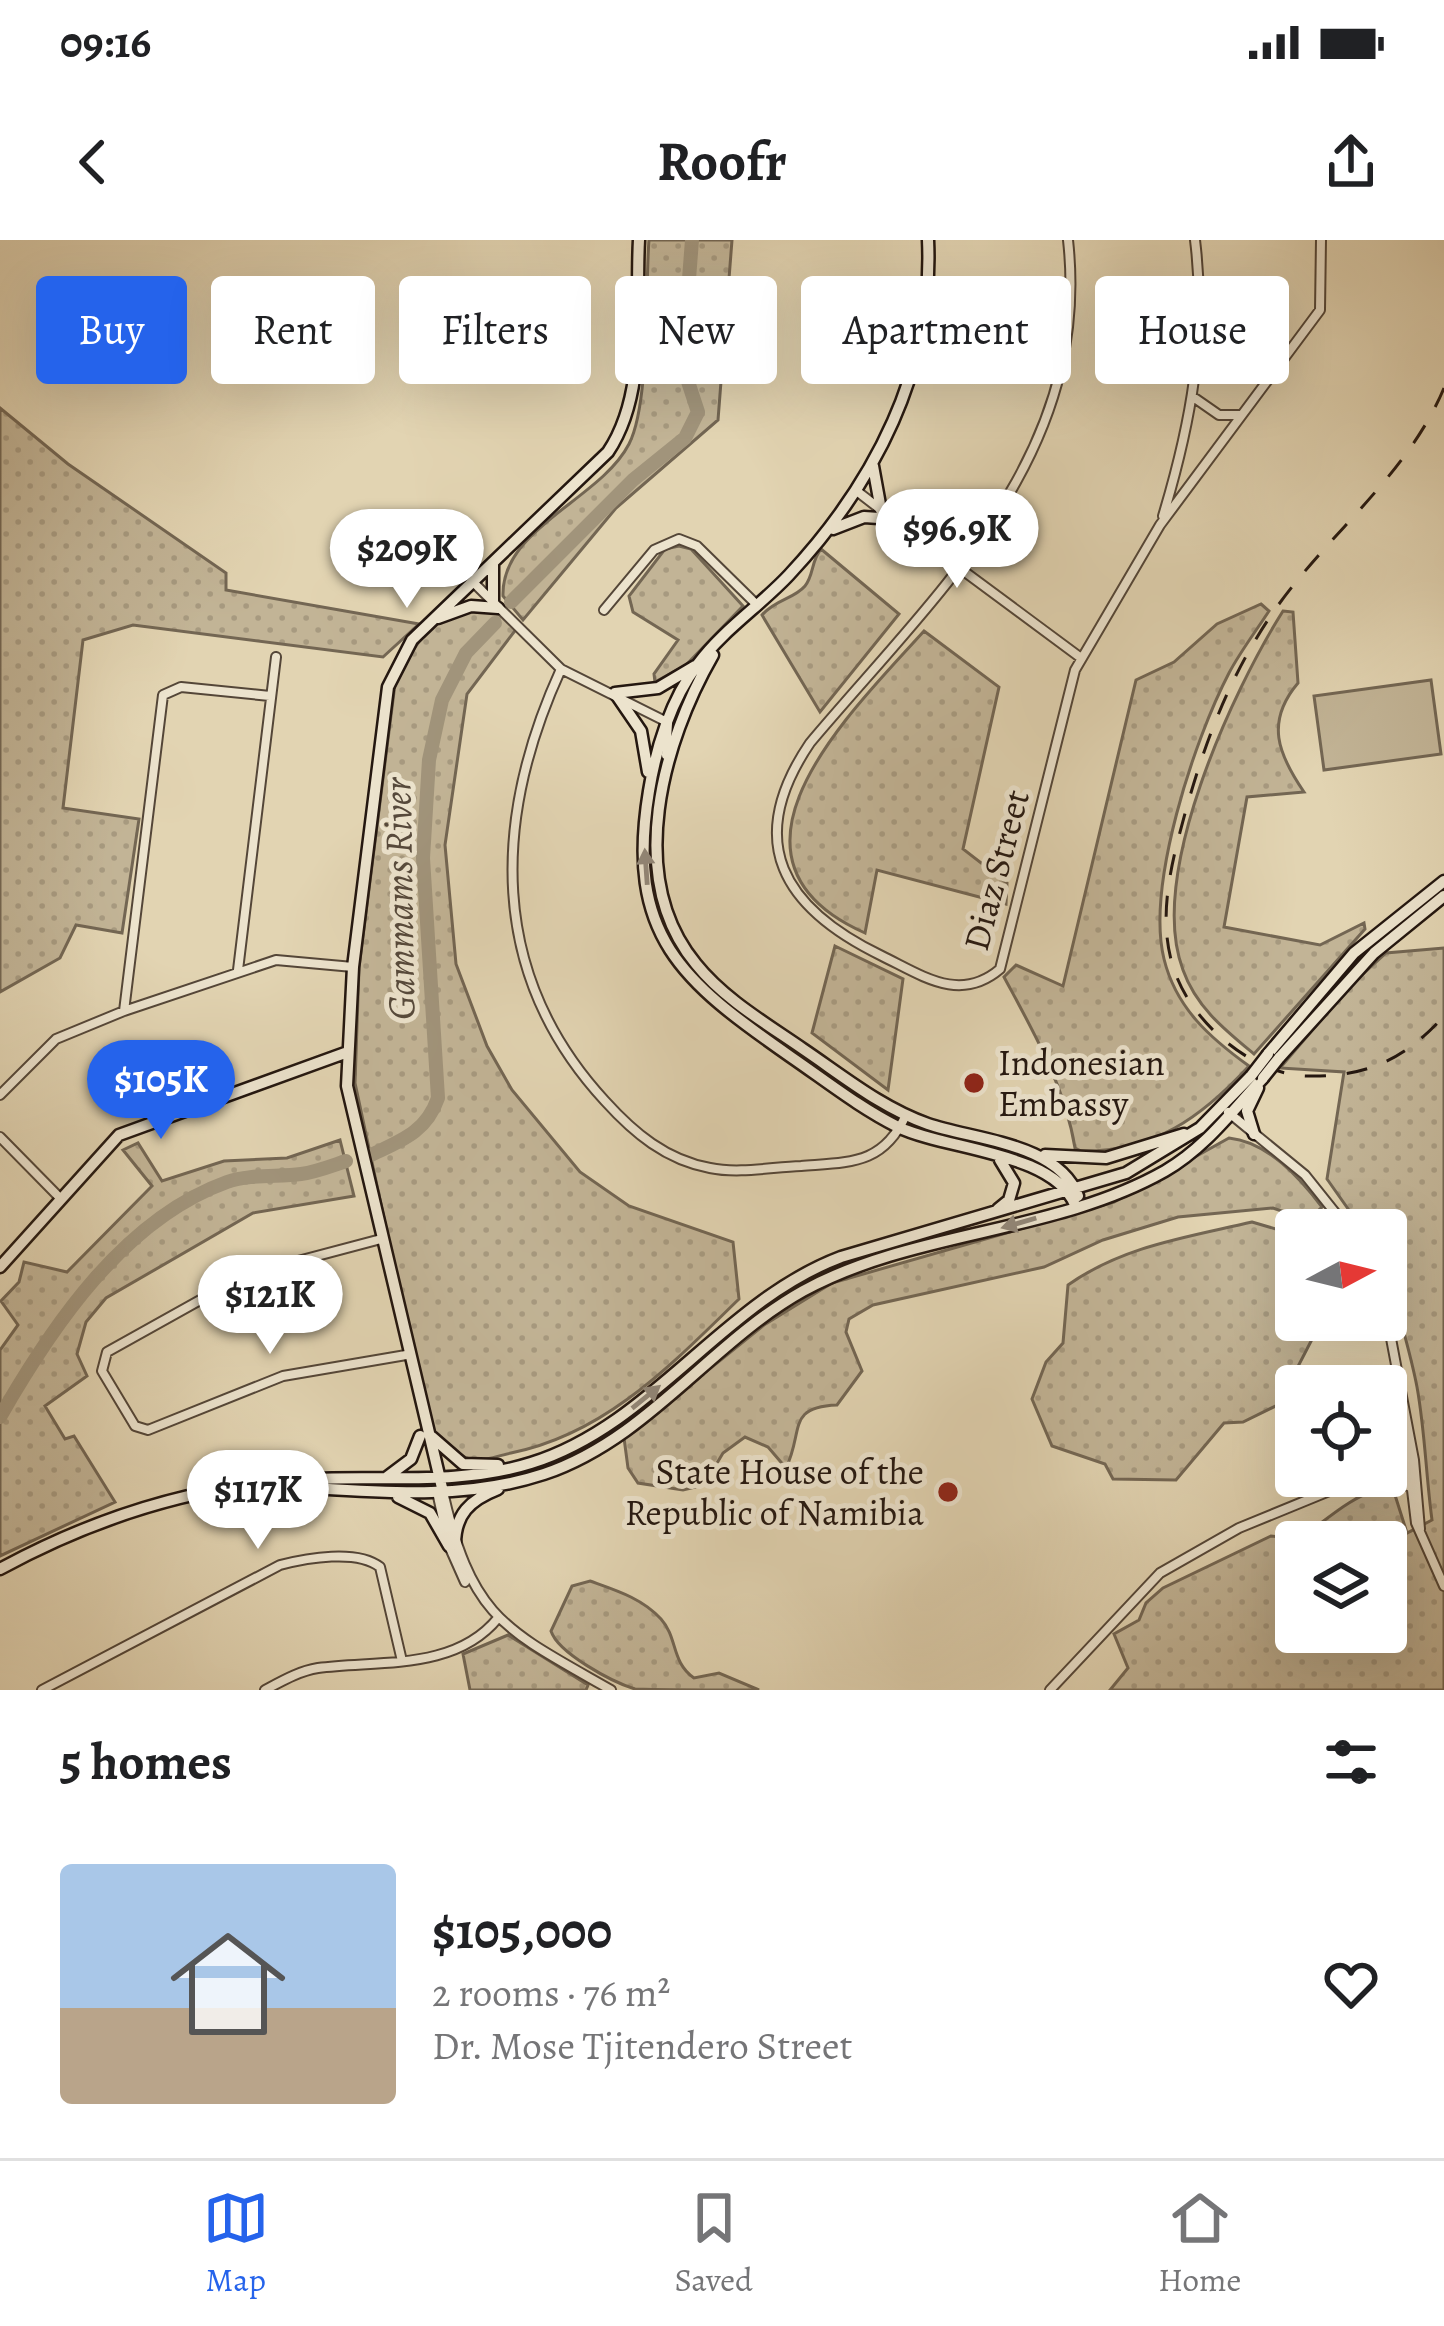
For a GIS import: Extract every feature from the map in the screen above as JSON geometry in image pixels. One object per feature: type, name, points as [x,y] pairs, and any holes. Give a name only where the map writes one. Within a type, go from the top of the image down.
[{"type":"street","points":[[452,1546],[346,1086],[352,967],[388,687],[397,662],[430,621],[608,452],[621,431],[633,391],[639,240]]},
{"type":"street","points":[[615,693],[658,688],[697,665],[827,532],[858,492],[907,390],[920,342],[928,240]]},
{"type":"street","name":"Diaz Street","points":[[1068,240],[1070,309],[1051,410],[1016,490],[959,566],[810,743],[781,794],[776,842],[803,906],[825,926],[952,987],[979,985],[1000,968],[1082,658],[1160,525],[1319,310],[1321,240]]},
{"type":"street","points":[[1160,525],[1195,398],[1201,326],[1196,240]]},
{"type":"street","points":[[1195,398],[1208,411],[1240,415]]},
{"type":"street","points":[[873,463],[881,510]]},
{"type":"street","points":[[858,492],[1082,658]]},
{"type":"street","points":[[827,532],[855,519],[893,519]]},
{"type":"street","points":[[604,610],[654,550],[679,539],[697,546],[758,606]]},
{"type":"street","points":[[494,561],[496,604]]},
{"type":"street","points":[[472,581],[561,669],[668,722]]},
{"type":"street","points":[[430,621],[471,606],[496,604]]},
{"type":"street","points":[[666,763],[721,641]]},
{"type":"street","points":[[238,970],[276,657]]},
{"type":"street","points":[[644,818],[668,722],[697,665]]},
{"type":"street","points":[[561,669],[519,778],[512,819],[512,900],[536,988],[576,1068],[652,1145],[709,1168],[862,1162],[877,1155],[906,1115]]},
{"type":"street","points":[[124,1012],[164,695],[173,687],[195,687],[270,697]]},
{"type":"street","points":[[615,693],[646,746],[644,818],[650,902],[668,952],[687,977],[751,1029],[900,1128],[1051,1175],[1076,1198]]},
{"type":"street","points":[[692,697],[668,722],[658,835],[662,887],[680,942],[718,988],[906,1115],[1013,1148],[1061,1159],[1106,1158],[1148,1150],[1200,1128]]},
{"type":"street","points":[[255,1485],[388,1494],[440,1492],[518,1481],[557,1469],[610,1442],[761,1318],[821,1282],[1167,1170],[1259,1078],[1354,953],[1444,881]]},
{"type":"street","points":[[1274,1056],[1373,952],[1444,896]]},
{"type":"street","points":[[0,1096],[56,1040],[238,970],[276,960],[352,967]]},
{"type":"street","points":[[0,1267],[119,1136],[345,1053]]},
{"type":"street","points":[[1255,1135],[1247,1111],[1259,1078]]},
{"type":"street","points":[[0,1569],[128,1511],[255,1485],[436,1478],[488,1473],[547,1457],[604,1429],[757,1304],[807,1272],[991,1214],[1076,1198],[1146,1164],[1226,1111]]},
{"type":"street","points":[[1226,1111],[1305,1175],[1332,1209]]},
{"type":"street","points":[[0,1137],[60,1198]]},
{"type":"street","points":[[1013,1148],[1059,1168],[1076,1198]]},
{"type":"street","points":[[991,1214],[1009,1200],[1014,1183],[1005,1164],[993,1156]]},
{"type":"street","points":[[381,1239],[245,1275],[107,1352],[102,1371],[135,1426],[148,1430],[283,1376],[406,1354]]},
{"type":"street","points":[[1407,1430],[1420,1529]]},
{"type":"street","points":[[423,1432],[463,1464],[547,1457]]},
{"type":"street","points":[[384,1479],[411,1459],[423,1432]]},
{"type":"street","points":[[1407,1450],[1409,1487],[1420,1529],[1444,1586]]},
{"type":"street","points":[[452,1546],[466,1507],[518,1481]]},
{"type":"street","points":[[388,1494],[430,1513],[485,1607],[611,1690]]},
{"type":"street","points":[[1050,1690],[1160,1573],[1239,1528],[1315,1497]]},
{"type":"street","points":[[42,1690],[59,1686],[280,1565],[302,1559],[368,1559],[380,1567],[402,1661]]},
{"type":"street","points":[[265,1690],[317,1668],[402,1661],[467,1645],[498,1618]]},
{"type":"shaded area","points":[[649,240],[732,240],[729,276],[648,276]]},
{"type":"shaded area","points":[[643,384],[721,384],[718,420],[616,508],[523,620],[503,596],[507,572],[518,551],[615,464],[629,444]]},
{"type":"shaded area","points":[[0,408],[68,464],[226,573],[226,590],[419,624],[383,657],[133,625],[83,640],[63,808],[139,819],[122,933],[76,925],[60,958],[0,992]]},
{"type":"shaded area","points":[[665,549],[691,549],[743,606],[686,665],[655,682],[654,674],[678,640],[633,612],[629,596]]},
{"type":"shaded area","points":[[821,549],[899,614],[820,712],[762,615],[805,586]]},
{"type":"shaded area","points":[[1261,604],[1269,611],[1229,673],[1188,774],[1167,854],[1160,928],[1169,977],[1186,1007],[1208,1033],[1249,1066],[1213,1101],[1175,1128],[1131,1145],[1081,1151],[1075,1148],[1047,1060],[1004,977],[1016,965],[1063,986],[1136,680],[1174,662],[1217,624]]},
{"type":"shaded area","points":[[498,608],[517,628],[467,694],[445,845],[456,964],[487,1046],[512,1090],[580,1172],[629,1206],[733,1242],[739,1299],[662,1371],[607,1413],[545,1444],[475,1460],[456,1452],[429,1428],[355,1083],[359,968],[395,684],[433,626],[460,613]]},
{"type":"shaded area","points":[[1283,611],[1293,612],[1298,683],[1281,711],[1279,738],[1287,764],[1304,792],[1247,797],[1224,927],[1320,945],[1364,923],[1365,929],[1254,1054],[1212,1017],[1183,970],[1175,931],[1176,885],[1185,836],[1219,735]]},
{"type":"shaded area","points":[[924,631],[999,687],[963,849],[1007,883],[1006,904],[877,870],[865,933],[816,902],[793,865],[791,825],[805,784],[830,741]]},
{"type":"shaded area","points":[[1431,680],[1441,754],[1324,770],[1314,696]]},
{"type":"shaded area","points":[[835,946],[903,979],[888,1090],[812,1033]]},
{"type":"shaded area","points":[[1444,948],[1444,1690],[1110,1690],[1128,1668],[1114,1634],[1139,1620],[1146,1603],[1163,1588],[1271,1536],[1275,1536],[1275,1653],[1407,1653],[1407,1533],[1432,1520],[1420,1404],[1406,1341],[1407,1209],[1348,1209],[1327,1179],[1344,1072],[1280,1068],[1351,985],[1386,953]]},
{"type":"shaded area","points":[[1229,1138],[1270,1154],[1322,1207],[1178,1217],[1103,1240],[1044,1267],[873,1305],[849,1319],[846,1332],[862,1371],[837,1405],[803,1416],[786,1468],[768,1447],[745,1437],[723,1453],[704,1485],[683,1490],[638,1483],[628,1468],[624,1438],[764,1325],[832,1283],[1114,1202]]},
{"type":"shaded area","points":[[340,1140],[354,1196],[253,1213],[106,1298],[86,1322],[77,1354],[87,1376],[45,1406],[65,1439],[74,1436],[115,1502],[0,1556],[0,1350],[18,1325],[1,1301],[19,1282],[24,1262],[67,1272],[152,1186],[123,1150],[138,1143],[162,1181],[224,1161],[287,1158]]},
{"type":"shaded area","points":[[1252,1222],[1275,1229],[1275,1341],[1311,1341],[1299,1365],[1275,1365],[1275,1406],[1243,1422],[1224,1423],[1176,1480],[1113,1479],[1105,1464],[1052,1446],[1032,1399],[1046,1362],[1063,1343],[1068,1285],[1111,1261],[1180,1238]]},
{"type":"shaded area","points":[[1360,1497],[1396,1497],[1403,1521],[1324,1521]]},
{"type":"shaded area","points":[[590,1581],[654,1612],[694,1678],[719,1673],[759,1690],[635,1689],[587,1666],[551,1631],[572,1586]]},
{"type":"shaded area","points":[[508,1635],[588,1685],[586,1690],[470,1690],[463,1654]]},
{"type":"waterway","name":"Gammams River","points":[[511,602],[633,480],[685,438],[698,412],[675,342],[688,292],[692,240]]},
{"type":"waterway","name":"Gammams River","points":[[369,1156],[419,1128],[438,1098],[423,858],[429,760],[442,700],[466,653],[495,623]]},
{"type":"waterway","name":"Gammams River","points":[[0,1417],[43,1347],[94,1279],[155,1222],[227,1182],[307,1173],[346,1161]]},
{"type":"railway","points":[[1444,388],[1411,447],[1300,577],[1245,658],[1218,715],[1188,805],[1174,857],[1166,921],[1179,983],[1200,1016],[1242,1053],[1275,1070],[1309,1076],[1367,1069],[1415,1044],[1444,1016]]},
{"type":"place","name":"Indonesian Embassy","points":[[974,1083]]},
{"type":"place","name":"State House of the Republic of Namibia","points":[[948,1492]]}]
